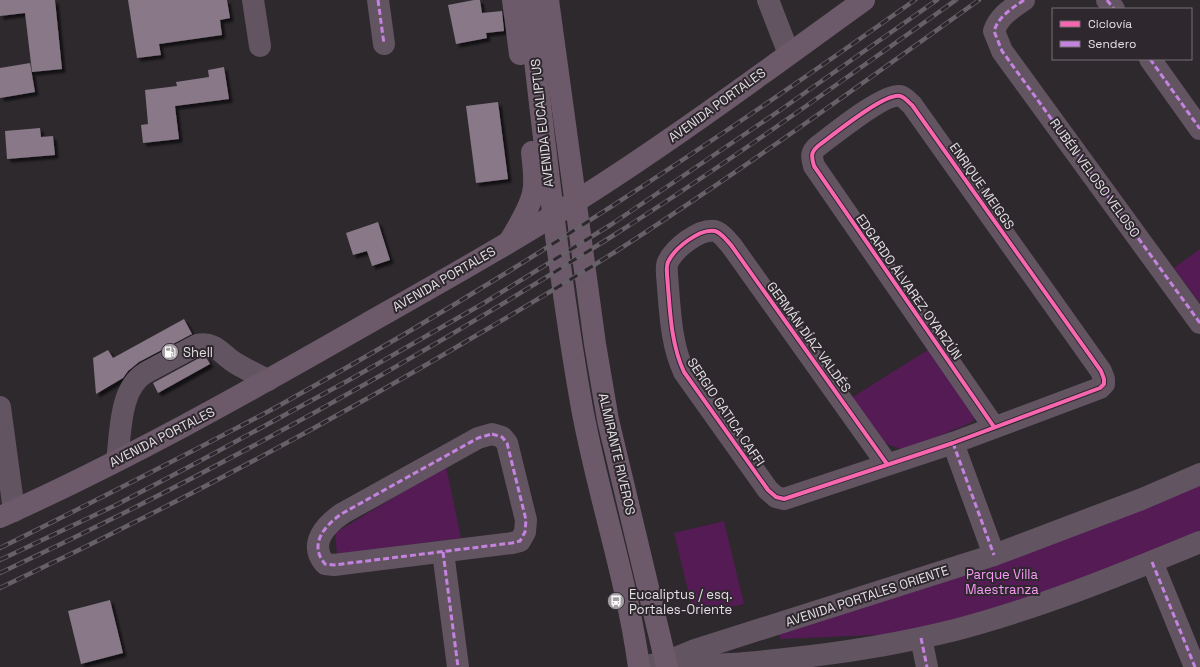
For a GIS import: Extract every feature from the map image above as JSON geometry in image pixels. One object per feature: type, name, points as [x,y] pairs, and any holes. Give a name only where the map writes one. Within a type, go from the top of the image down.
[{"type":"main road","points":[[509,242],[520,223],[533,194],[534,169],[513,0]]},
{"type":"main road","name":"AVENIDA EUCALIPTUS","points":[[528,0],[556,247]]},
{"type":"main road","name":"AVENIDA EUCALIPTUS","points":[[548,0],[581,239]]},
{"type":"main road","name":"AVENIDA PORTALES","points":[[7,514],[172,433],[268,380],[536,226],[602,185],[671,138],[864,0]]},
{"type":"main road","name":"ALMIRANTE RIVEROS","points":[[581,239],[595,344],[608,420],[667,664]]},
{"type":"main road","name":"ALMIRANTE RIVEROS","points":[[556,247],[582,410],[598,485],[629,606],[639,667]]},
{"type":"street","points":[[253,0],[260,46]]},
{"type":"street","points":[[378,0],[384,44]]},
{"type":"street","points":[[768,0],[789,54]]},
{"type":"street","name":"RUBÉN VELOSO VELOSO","points":[[1024,0],[1007,12],[996,23],[994,31],[996,41],[1200,323]]},
{"type":"street","points":[[1107,0],[1113,8]]},
{"type":"street","points":[[1151,60],[1200,129]]},
{"type":"street","name":"ENRIQUE MEIGGS","points":[[811,158],[812,151],[818,146],[876,104],[898,96],[905,98],[912,105],[1101,371],[1104,384],[1100,388],[994,427]]},
{"type":"street","name":"EDGARDO ÁLVAREZ OYARZÚN","points":[[811,158],[822,179],[994,427]]},
{"type":"street","name":"GERMÁN DÍAZ VALDÉS","points":[[707,232],[715,231],[723,236],[731,245],[887,464]]},
{"type":"street","name":"SERGIO GATICA CAFFI","points":[[707,232],[695,236],[683,244],[673,253],[667,264],[674,344],[677,356],[684,372],[768,490],[776,497],[784,499],[887,464]]},
{"type":"street","points":[[117,460],[126,399],[134,384],[140,376],[197,344],[204,343],[222,351],[235,363],[268,380]]},
{"type":"street","points":[[0,407],[7,514]]},
{"type":"street","points":[[887,464],[994,427]]},
{"type":"street","points":[[492,434],[502,437],[507,443],[526,520],[525,532],[520,541],[512,543],[443,552],[334,565],[325,564],[319,558],[318,546],[321,536],[331,521],[343,512],[478,438],[492,434]]},
{"type":"street","points":[[953,442],[994,555]]},
{"type":"street","name":"AVENIDA PORTALES ORIENTE","points":[[667,664],[695,650],[994,555],[1142,499],[1200,474]]},
{"type":"street","name":"AVENIDA PORTALES ORIENTE","points":[[639,667],[667,664],[768,661],[828,655],[921,638],[956,630],[1036,605],[1152,562],[1200,542]]},
{"type":"street","points":[[443,552],[458,667]]},
{"type":"street","points":[[1152,562],[1195,667]]},
{"type":"street","points":[[765,629],[761,640],[764,654],[768,661]]},
{"type":"street","points":[[921,638],[927,667]]},
{"type":"green space","points":[[1200,249],[1200,303],[1174,268]]},
{"type":"green space","points":[[934,346],[978,415],[968,424],[912,447],[901,449],[889,445],[880,439],[848,400]]},
{"type":"green space","points":[[446,466],[461,538],[337,554],[335,533]]},
{"type":"green space","name":"Parque Villa Maestranza","points":[[1200,484],[1200,534],[1008,606],[899,634],[780,639],[779,629]]},
{"type":"green space","points":[[724,521],[744,604],[694,615],[674,533]]},
{"type":"building","points":[[0,0],[55,0],[62,69],[32,72],[25,13],[0,16]]},
{"type":"building","points":[[128,0],[227,0],[230,18],[220,20],[222,35],[159,44],[161,55],[137,58]]},
{"type":"building","points":[[480,0],[482,13],[502,11],[504,31],[486,33],[487,38],[456,44],[448,5]]},
{"type":"building","points":[[30,63],[35,92],[0,98],[0,68]]},
{"type":"building","points":[[224,67],[229,99],[175,106],[179,139],[143,143],[141,125],[148,124],[145,90],[177,86],[176,82],[209,77],[208,70]]},
{"type":"building","points":[[498,102],[508,179],[476,183],[466,106]]},
{"type":"building","points":[[40,128],[41,137],[53,136],[55,155],[7,159],[5,131]]},
{"type":"building","points":[[378,222],[390,260],[372,266],[367,251],[353,255],[346,233]]},
{"type":"building","points":[[184,319],[192,334],[139,362],[128,371],[123,378],[96,394],[93,358],[108,350],[113,358]]},
{"type":"building","points":[[201,357],[206,357],[210,364],[158,393],[153,383]]},
{"type":"building","points":[[110,600],[123,653],[81,664],[68,611]]},
{"type":"railway","points":[[0,548],[274,408],[376,351],[455,304],[611,207],[764,105],[915,0]]},
{"type":"railway","points":[[0,560],[116,505],[198,462],[351,379],[484,303],[612,224],[779,111],[937,0]]},
{"type":"railway","points":[[0,573],[158,496],[235,456],[389,371],[464,327],[658,207],[786,120],[956,0]]},
{"type":"railway","points":[[0,588],[122,529],[242,467],[360,403],[546,294],[615,252],[753,160],[979,0]]},
{"type":"marked path","points":[[378,0],[384,44]]},
{"type":"marked path","points":[[1024,0],[1006,13],[996,26],[994,31],[1002,51],[1200,323]]},
{"type":"marked path","points":[[1107,0],[1113,8]]},
{"type":"marked path","points":[[1151,60],[1200,129]]},
{"type":"marked path","points":[[492,434],[502,437],[507,443],[526,520],[525,532],[520,541],[334,565],[325,564],[320,557],[318,542],[325,529],[336,518],[478,438],[492,434]]},
{"type":"marked path","points":[[953,443],[994,555]]},
{"type":"marked path","points":[[443,552],[458,667]]},
{"type":"marked path","points":[[1152,562],[1195,667]]},
{"type":"marked path","points":[[921,638],[927,667]]},
{"type":"cycle path","points":[[887,464],[731,245],[722,235],[715,231],[709,231],[695,236],[676,251],[667,265],[673,337],[679,361],[684,372],[768,490],[776,497],[784,499],[953,443],[1100,388],[1104,384],[1101,371],[912,105],[905,98],[900,96],[892,97],[871,108],[818,146],[812,154],[812,160],[814,166],[994,427]]},
{"type":"place","name":"Shell","points":[[170,352]]},
{"type":"place","name":"Eucaliptus / esq. Portales-Oriente","points":[[616,601]]}]
